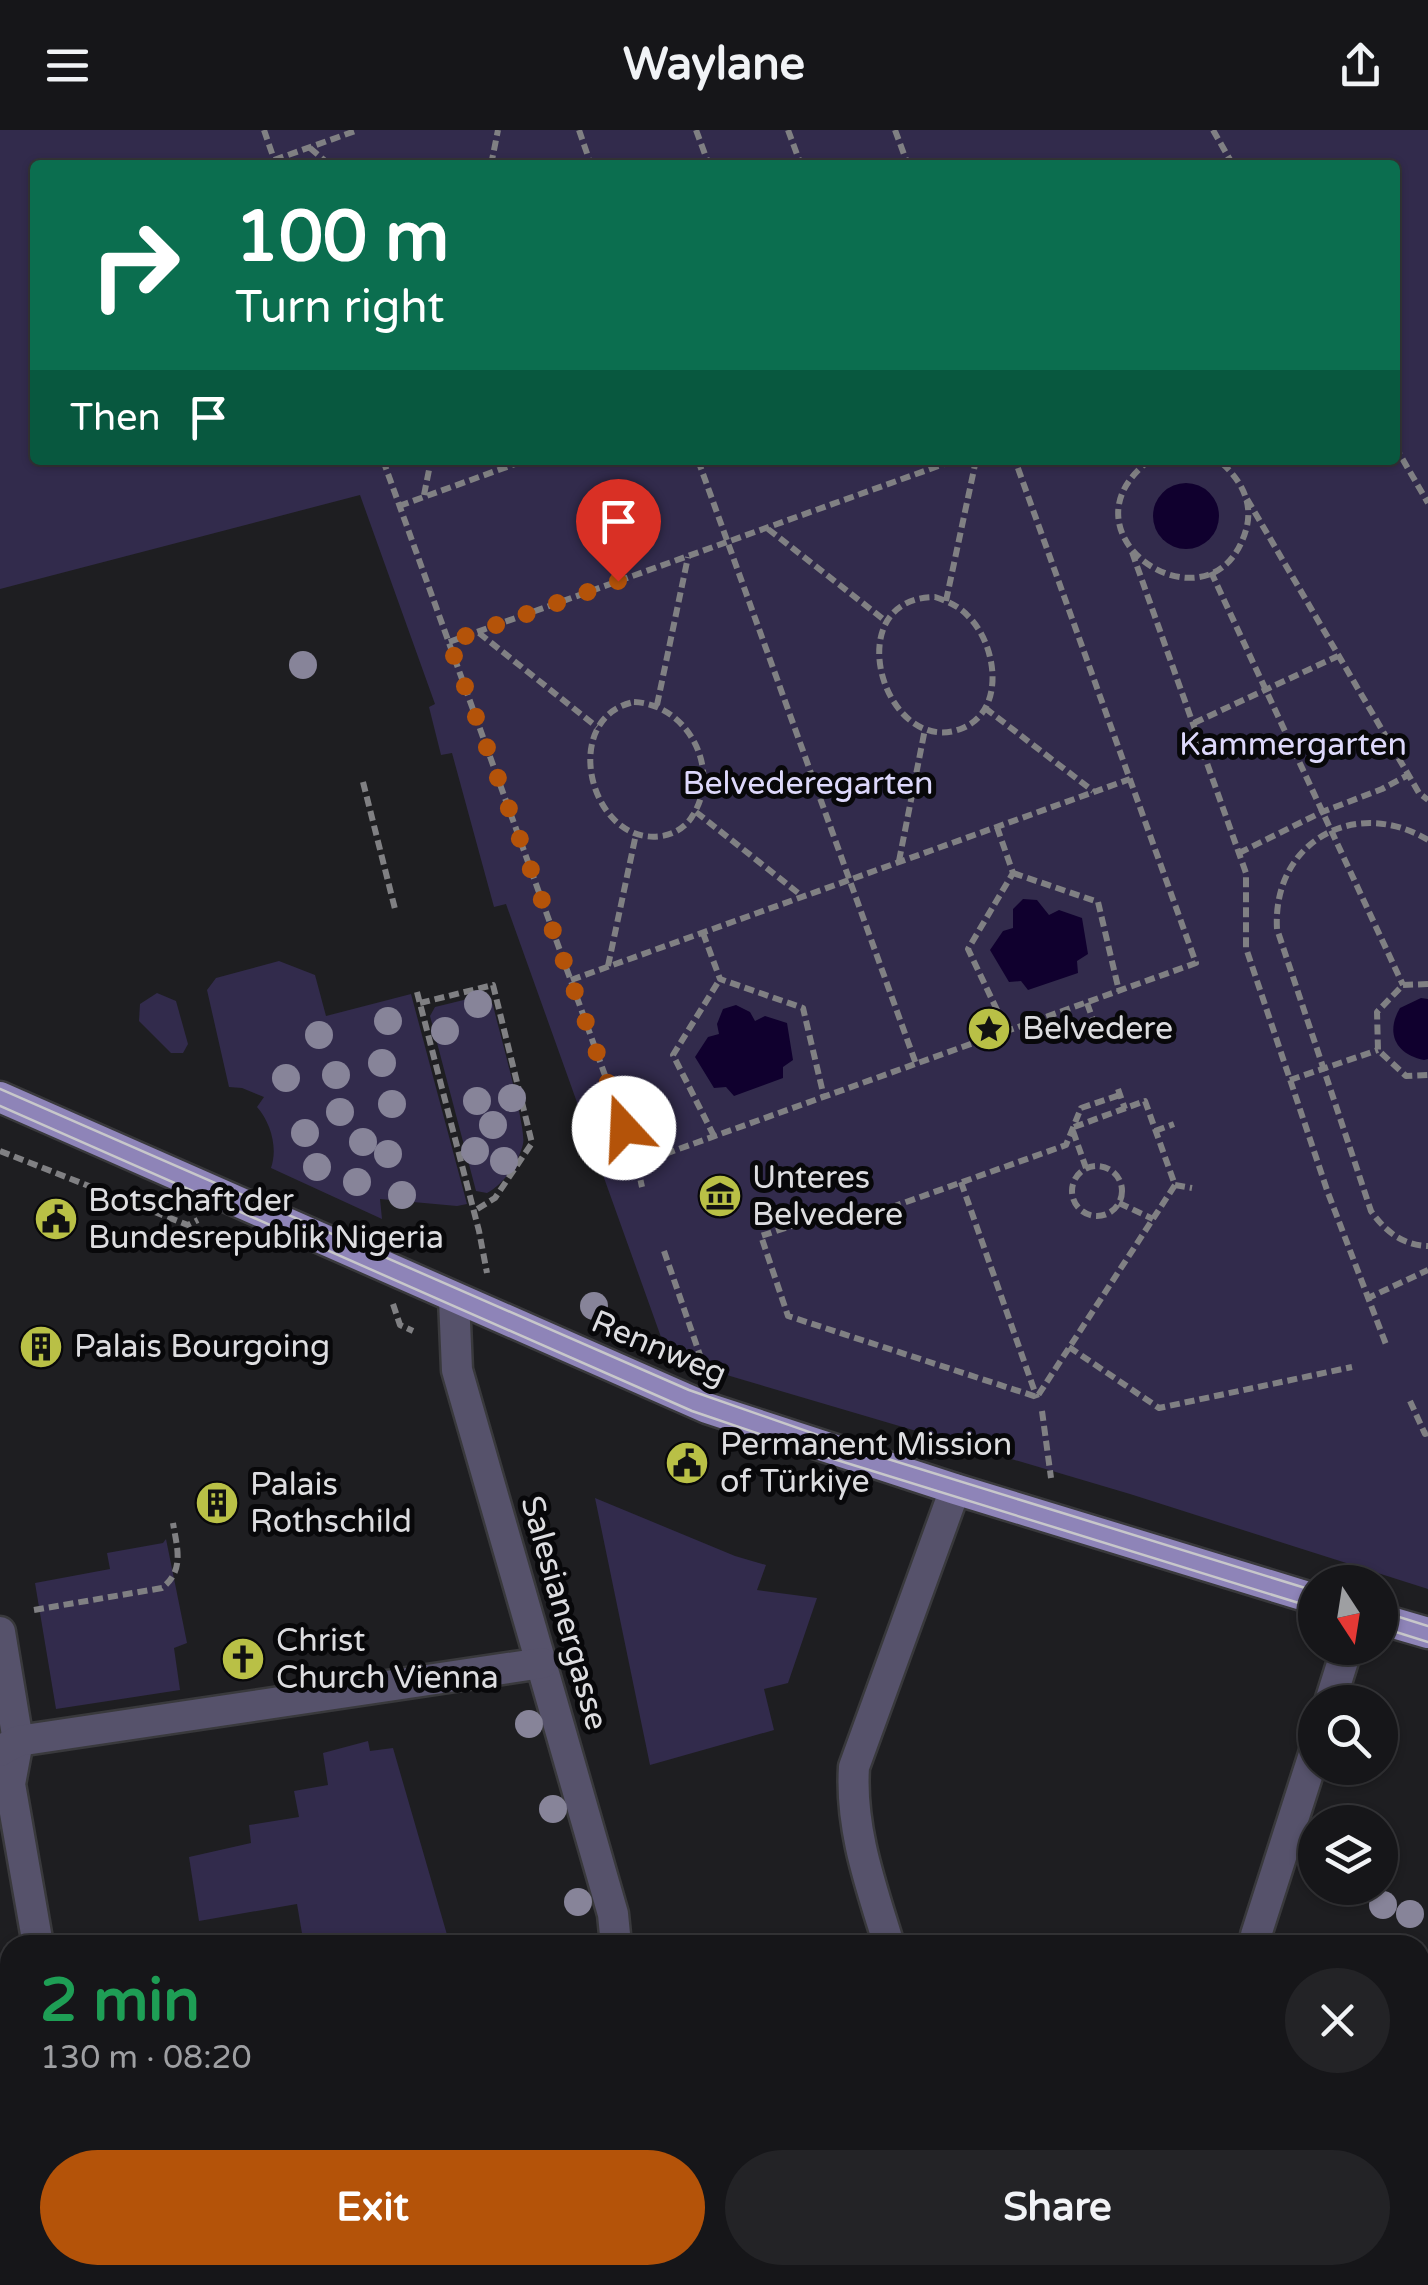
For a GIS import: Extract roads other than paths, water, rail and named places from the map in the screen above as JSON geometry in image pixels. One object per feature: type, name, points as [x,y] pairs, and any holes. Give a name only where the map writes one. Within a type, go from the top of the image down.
[{"type":"main road","name":"Rennweg","points":[[0,1097],[707,1408],[1298,1593]]},
{"type":"main road","points":[[1398,1624],[1428,1634]]},
{"type":"street","name":"Salesianergasse","points":[[454,1299],[458,1370],[612,1914],[615,1935]]},
{"type":"street","points":[[885,1935],[859,1844],[854,1768],[956,1489]]},
{"type":"street","points":[[0,1632],[10,1784],[36,1935]]},
{"type":"street","points":[[9,1746],[542,1664]]},
{"type":"street","points":[[1256,1935],[1304,1785]]},
{"type":"tram line","points":[[0,1089],[689,1390],[875,1455],[1298,1586]]},
{"type":"tram line","points":[[0,1106],[692,1411],[824,1456],[1298,1603]]},
{"type":"tram line","points":[[1398,1617],[1428,1626]]},
{"type":"tram line","points":[[1398,1633],[1428,1642]]},
{"type":"place","name":"Belvedere","points":[[989,1029]]},
{"type":"place","name":"Unteres Belvedere","points":[[720,1196]]},
{"type":"place","name":"Botschaft der Bundesrepublik Nigeria","points":[[56,1219]]},
{"type":"place","name":"Palais Bourgoing","points":[[41,1347]]},
{"type":"place","name":"Permanent Mission of Türkiye","points":[[687,1463]]},
{"type":"place","name":"Palais Rothschild","points":[[217,1503]]},
{"type":"place","name":"Christ Church Vienna","points":[[243,1659]]},
{"type":"park label","name":"Kammergarten","points":[[1293,745]]},
{"type":"park label","name":"Belvederegarten","points":[[808,784]]}]
